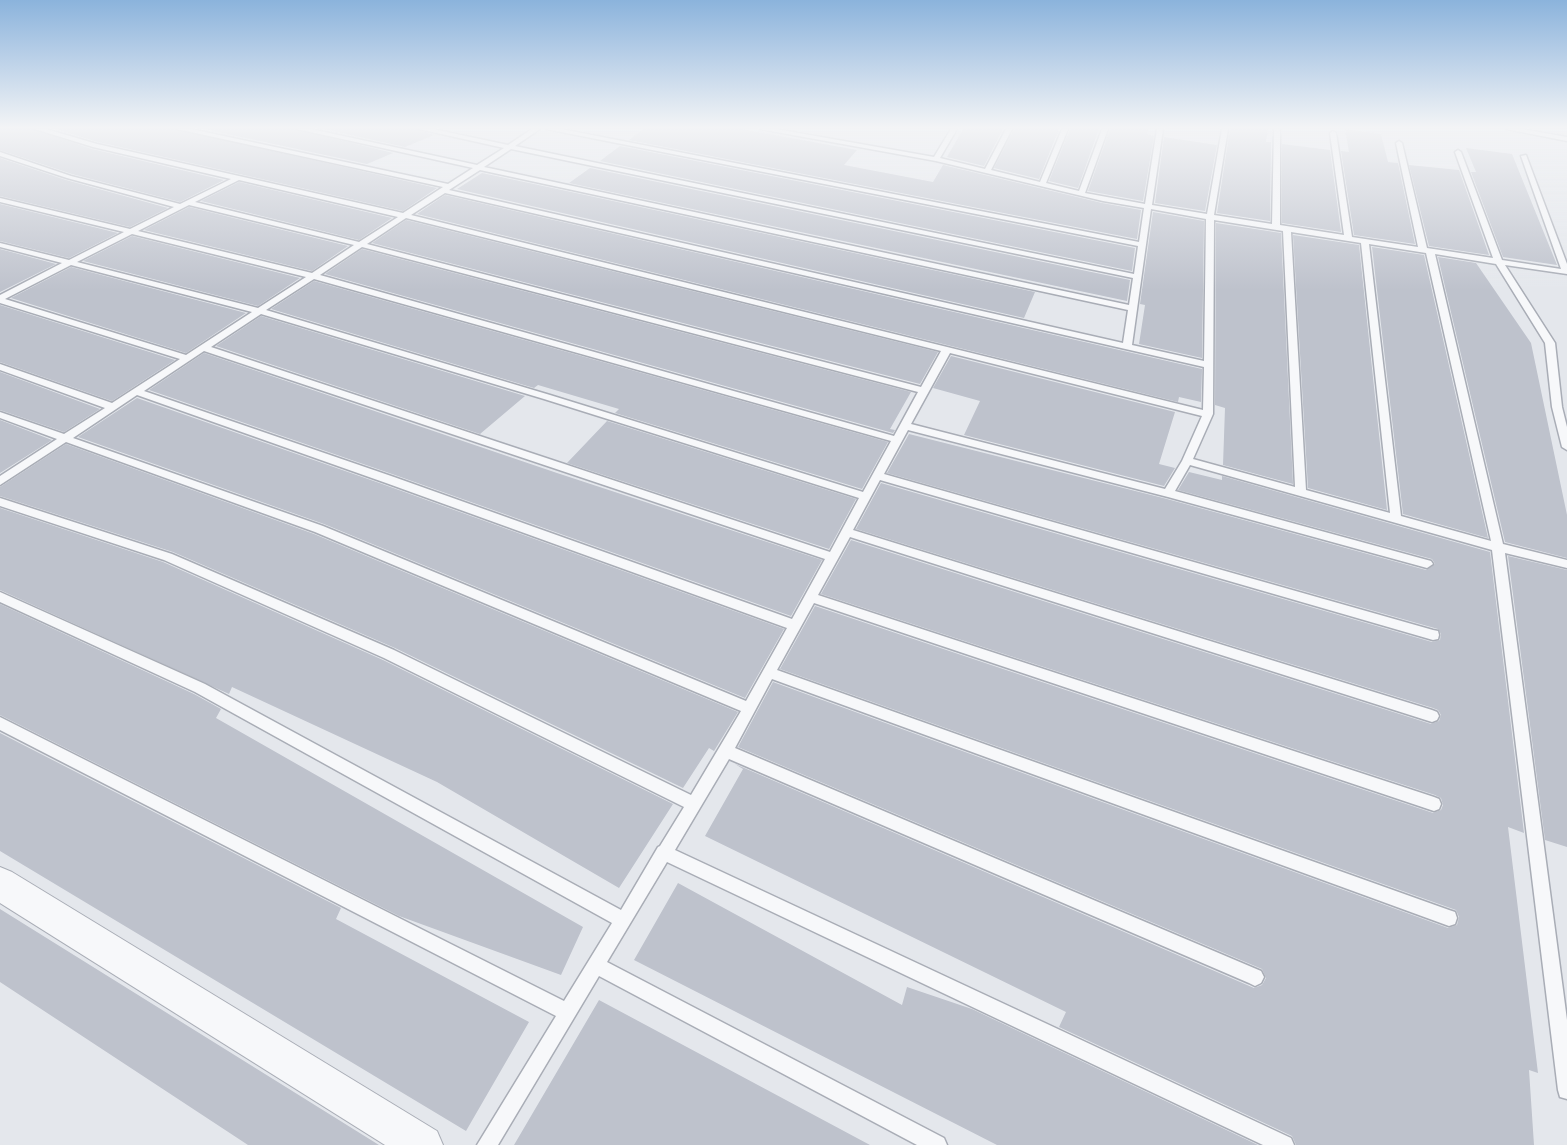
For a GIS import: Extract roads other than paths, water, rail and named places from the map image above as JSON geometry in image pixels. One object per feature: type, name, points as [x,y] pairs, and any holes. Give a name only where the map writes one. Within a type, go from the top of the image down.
[{"type":"street","points":[[0,884],[423,1145]]},
{"type":"lane","points":[[92,182],[363,245],[925,391]]},
{"type":"lane","points":[[0,299],[229,182]]},
{"type":"lane","points":[[258,182],[406,216],[1208,414]]},
{"type":"lane","points":[[419,182],[1209,365]]},
{"type":"lane","points":[[0,481],[458,182]]},
{"type":"lane","points":[[551,182],[1132,308]]},
{"type":"lane","points":[[681,182],[1138,277]]},
{"type":"lane","points":[[823,182],[1143,245]]},
{"type":"lane","points":[[1031,182],[1149,207],[1566,272],[1534,182]]},
{"type":"lane","points":[[1081,194],[1085,182]]},
{"type":"lane","points":[[1126,346],[1152,182]]},
{"type":"lane","points":[[1168,493],[1187,461],[1208,414],[1210,217],[1216,182]]},
{"type":"lane","points":[[1276,182],[1276,227]]},
{"type":"lane","points":[[1340,182],[1348,238]]},
{"type":"lane","points":[[1409,182],[1498,547],[1567,1090]]},
{"type":"lane","points":[[1469,182],[1498,261],[1550,343],[1557,407],[1567,447]]},
{"type":"lane","points":[[0,200],[314,276],[898,440]]},
{"type":"lane","points":[[1287,229],[1301,492]]},
{"type":"lane","points":[[1365,241],[1396,519]]},
{"type":"lane","points":[[0,245],[259,311],[558,400],[867,497]]},
{"type":"lane","points":[[0,299],[188,358]]},
{"type":"lane","points":[[204,348],[832,557]]},
{"type":"lane","points":[[487,1145],[726,751],[946,351]]},
{"type":"lane","points":[[0,367],[113,407]]},
{"type":"lane","points":[[136,392],[390,480],[794,625]]},
{"type":"lane","points":[[0,416],[319,529],[748,708]]},
{"type":"lane","points":[[906,426],[1168,493],[1427,564]]},
{"type":"lane","points":[[1187,461],[1567,564]]},
{"type":"lane","points":[[878,476],[1433,635]]},
{"type":"lane","points":[[0,502],[168,557],[389,654],[693,804]]},
{"type":"lane","points":[[847,532],[1432,716]]},
{"type":"lane","points":[[0,597],[200,688],[623,920]]},
{"type":"lane","points":[[810,597],[1434,804]]},
{"type":"lane","points":[[768,672],[1449,918]]},
{"type":"lane","points":[[0,723],[567,1012]]},
{"type":"lane","points":[[726,751],[1255,977]]},
{"type":"lane","points":[[663,852],[1284,1145]]},
{"type":"lane","points":[[595,965],[937,1145]]}]
